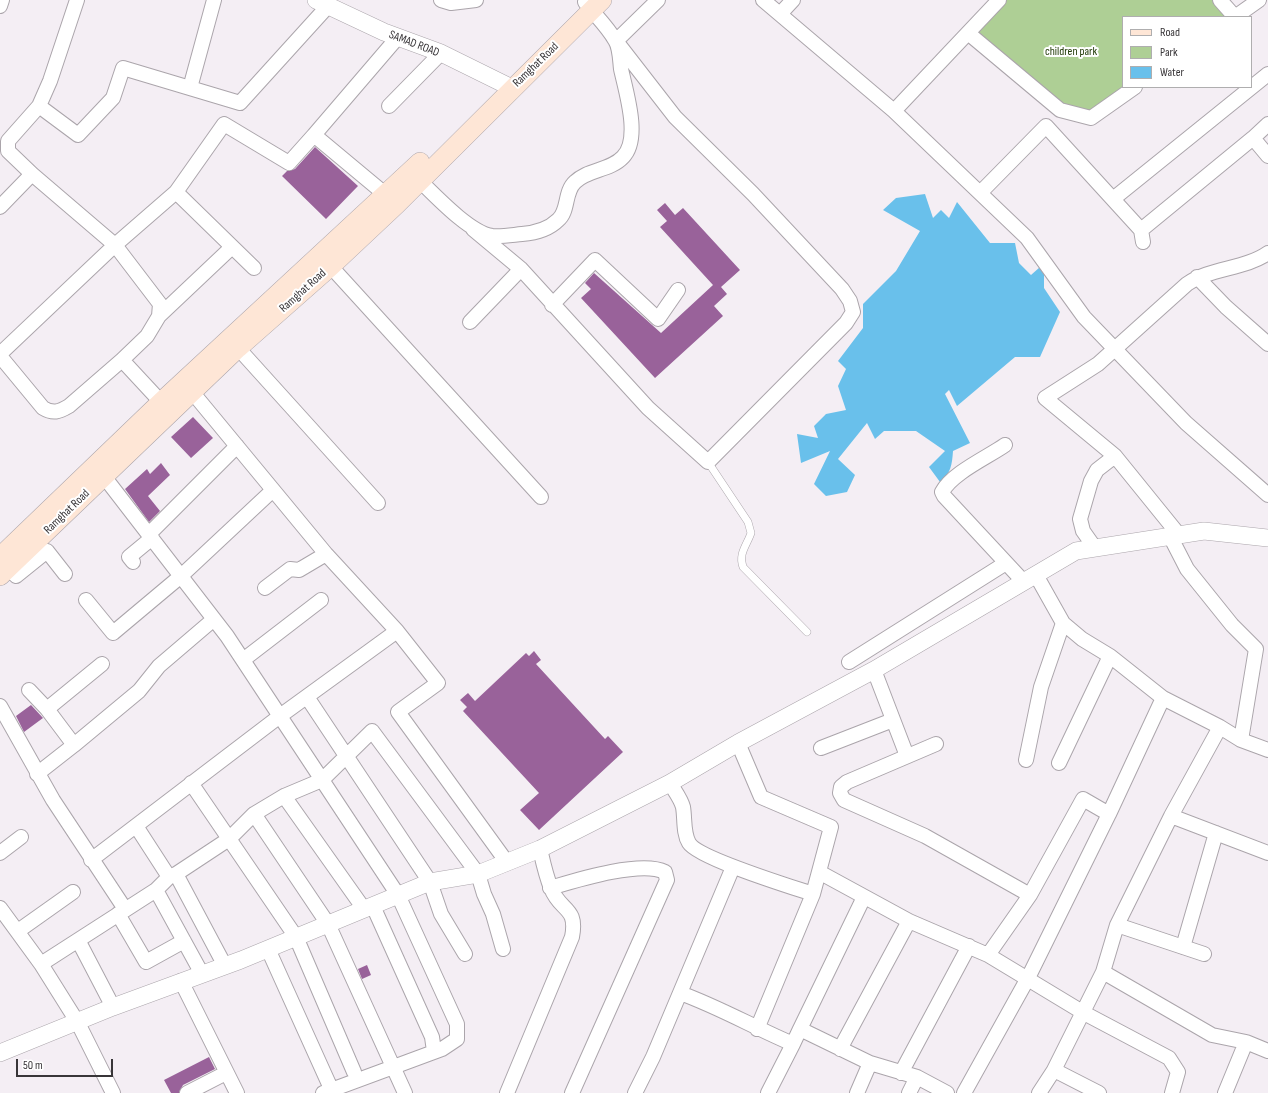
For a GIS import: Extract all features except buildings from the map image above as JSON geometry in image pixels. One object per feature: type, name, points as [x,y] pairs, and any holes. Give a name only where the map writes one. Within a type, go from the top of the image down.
[{"type":"main road","name":"Ramghat Road","points":[[100,470],[193,393],[591,3]]},
{"type":"main road","name":"Ramghat Road","points":[[3,567],[100,470],[161,402],[326,261],[386,195],[415,176]]},
{"type":"street","points":[[0,6],[2,0]]},
{"type":"street","points":[[77,0],[50,80],[39,106],[4,144],[8,151],[32,174],[115,245],[160,304],[159,316]]},
{"type":"street","points":[[190,88],[214,0]]},
{"type":"street","points":[[441,0],[451,3],[476,0]]},
{"type":"street","points":[[616,41],[658,0]]},
{"type":"street","points":[[763,0],[894,111],[1026,238],[1084,317],[1186,423],[1268,495]]},
{"type":"street","points":[[780,14],[793,0]]},
{"type":"street","points":[[894,111],[999,0]]},
{"type":"street","points":[[1220,0],[1234,16]]},
{"type":"street","points":[[1236,16],[1259,0]]},
{"type":"street","points":[[39,106],[78,135],[113,98],[123,68],[240,103],[322,3]]},
{"type":"street","name":"SAMAD ROAD","points":[[322,3],[384,32],[441,53],[507,86]]},
{"type":"street","points":[[415,176],[473,229],[522,269],[552,305],[648,408],[708,462],[846,323],[853,312],[850,301],[842,288],[753,194],[674,117],[616,41],[591,3]]},
{"type":"street","points":[[968,33],[1060,110],[1091,118],[1134,88]]},
{"type":"street","points":[[232,247],[159,316],[148,336],[69,406],[59,412],[50,412],[43,408],[0,355],[115,245],[176,192],[224,124],[289,163],[398,37]]},
{"type":"street","points":[[473,229],[491,236],[505,236],[530,233],[547,227],[559,220],[565,206],[568,192],[574,183],[583,176],[610,166],[623,157],[630,145],[631,120],[616,41]]},
{"type":"street","points":[[388,106],[441,53]]},
{"type":"street","points":[[1252,87],[1268,74]]},
{"type":"street","points":[[1113,199],[1251,88]]},
{"type":"street","points":[[980,193],[1046,126],[1113,199],[1142,236],[1268,124]]},
{"type":"street","points":[[314,135],[386,195]]},
{"type":"street","points":[[1253,138],[1268,156]]},
{"type":"street","points":[[0,207],[32,174]]},
{"type":"street","points":[[176,192],[254,268]]},
{"type":"street","points":[[1241,740],[1262,652],[1232,625],[1187,569],[1175,536],[1114,456],[1044,398],[1098,364],[1114,348],[1197,277],[1209,275],[1266,256]]},
{"type":"street","points":[[552,305],[595,260],[658,319],[678,290]]},
{"type":"street","points":[[326,261],[541,497]]},
{"type":"street","points":[[470,322],[522,269]]},
{"type":"street","points":[[1197,277],[1226,307],[1268,344]]},
{"type":"street","points":[[238,348],[378,503]]},
{"type":"street","points":[[122,360],[161,402]]},
{"type":"street","points":[[193,393],[326,554],[397,631],[438,683],[398,712],[506,861]]},
{"type":"street","points":[[1006,445],[946,485],[942,492],[944,496],[1006,563],[1029,578],[1063,623],[1082,639],[1110,656],[1163,698],[1220,727],[1241,740],[1268,750]]},
{"type":"street","points":[[133,562],[129,557],[237,446]]},
{"type":"street","points":[[1095,548],[1083,531],[1080,519],[1091,481],[1097,470],[1114,456]]},
{"type":"street","points":[[100,470],[214,619],[243,660],[398,895],[457,1024],[457,1039],[442,1049],[329,1092],[268,949]]},
{"type":"street","points":[[86,600],[113,633],[181,576],[273,490]]},
{"type":"street","points":[[0,1052],[78,1023],[113,1007],[296,938],[430,882],[478,874],[506,861],[540,849],[670,783],[874,670],[1076,551],[1204,531],[1268,538]]},
{"type":"street","points":[[3,567],[16,576],[47,551],[65,574]]},
{"type":"street","points":[[265,588],[290,569],[299,570],[326,554]]},
{"type":"street","points":[[849,662],[1006,563]]},
{"type":"street","points":[[243,660],[321,600]]},
{"type":"street","points":[[38,774],[139,691],[159,666],[214,619]]},
{"type":"street","points":[[1026,760],[1042,687],[1063,623]]},
{"type":"street","points":[[91,860],[280,716],[397,631]]},
{"type":"street","points":[[1059,763],[1110,656]]},
{"type":"street","points":[[47,709],[102,664]]},
{"type":"street","points":[[874,670],[907,756]]},
{"type":"street","points":[[29,690],[47,709],[74,744]]},
{"type":"street","points":[[307,696],[430,882],[441,914],[465,954]]},
{"type":"street","points":[[964,1093],[1028,978],[1109,814],[1163,698]]},
{"type":"street","points":[[0,706],[38,774],[121,912],[146,962],[184,941]]},
{"type":"street","points":[[821,748],[893,720]]},
{"type":"street","points":[[1039,1093],[1054,1070],[1084,1013],[1103,972],[1117,925],[1171,816],[1220,727]]},
{"type":"street","points":[[42,964],[156,890],[173,875],[229,839],[254,814],[284,796],[322,780],[372,731],[478,874],[484,894],[493,914],[503,949]]},
{"type":"street","points":[[738,744],[761,797],[831,827],[813,894],[757,1029]]},
{"type":"street","points":[[936,744],[847,782],[841,787],[840,793],[844,800],[925,836],[1030,895]]},
{"type":"street","points":[[192,783],[296,938],[354,1072]]},
{"type":"street","points":[[670,783],[682,806],[689,844],[694,849],[733,867],[813,894]]},
{"type":"street","points":[[284,796],[368,907],[432,1037],[434,1051]]},
{"type":"street","points":[[988,955],[1030,895],[1083,799],[1109,814]]},
{"type":"street","points":[[254,814],[328,924],[405,1093]]},
{"type":"street","points":[[1171,816],[1268,853]]},
{"type":"street","points":[[136,826],[173,875],[225,966]]},
{"type":"street","points":[[1183,947],[1216,833]]},
{"type":"street","points":[[0,853],[21,837]]},
{"type":"street","points":[[507,1093],[572,937],[574,926],[573,916],[555,896],[550,888],[540,849]]},
{"type":"street","points":[[635,1093],[653,1057],[733,867]]},
{"type":"street","points":[[550,888],[584,877],[616,871],[658,868],[665,872],[667,880],[572,1093]]},
{"type":"street","points":[[819,872],[908,921],[988,955],[1084,1013],[1169,1058],[1178,1072],[1172,1093]]},
{"type":"street","points":[[156,890],[202,974]]},
{"type":"street","points":[[18,931],[73,892]]},
{"type":"street","points":[[768,1093],[864,897]]},
{"type":"street","points":[[0,908],[42,964],[78,1023],[113,1093]]},
{"type":"street","points":[[840,1049],[908,921]]},
{"type":"street","points":[[1117,925],[1204,954]]},
{"type":"street","points":[[78,940],[113,1007]]},
{"type":"street","points":[[901,1073],[969,946]]},
{"type":"street","points":[[1103,972],[1212,1035],[1246,1042],[1268,1051]]},
{"type":"street","points":[[181,981],[236,1093]]},
{"type":"street","points":[[680,993],[703,1001],[757,1029],[793,1044]]},
{"type":"street","points":[[800,1029],[870,1063],[917,1077],[947,1093]]},
{"type":"street","points":[[1225,1093],[1246,1042]]},
{"type":"street","points":[[857,1093],[870,1063]]},
{"type":"street","points":[[1054,1070],[1099,1093]]},
{"type":"street","points":[[187,1093],[226,1073]]},
{"type":"street","points":[[909,1093],[917,1077]]},
{"type":"lane","points":[[708,462],[748,522],[751,533],[742,553],[741,561],[743,567],[806,632]]},
{"type":"green space","name":"children park","points":[[999,0],[1220,0],[1234,16],[1122,16],[1122,88],[1098,113],[1060,110],[968,33]]},
{"type":"water","points":[[925,194],[933,218],[941,210],[949,218],[957,202],[990,243],[1015,243],[1019,263],[1031,275],[1040,267],[1044,271],[1044,288],[1060,312],[1040,357],[1015,357],[957,406],[949,390],[945,394],[970,443],[953,451],[950,468],[947,475],[940,482],[929,467],[945,451],[916,431],[884,431],[875,439],[867,423],[838,459],[855,475],[847,492],[826,496],[814,484],[830,451],[801,463],[797,434],[818,438],[814,426],[826,414],[846,410],[838,386],[846,369],[838,361],[863,328],[863,304],[896,271],[920,231],[883,210],[896,198]]}]
